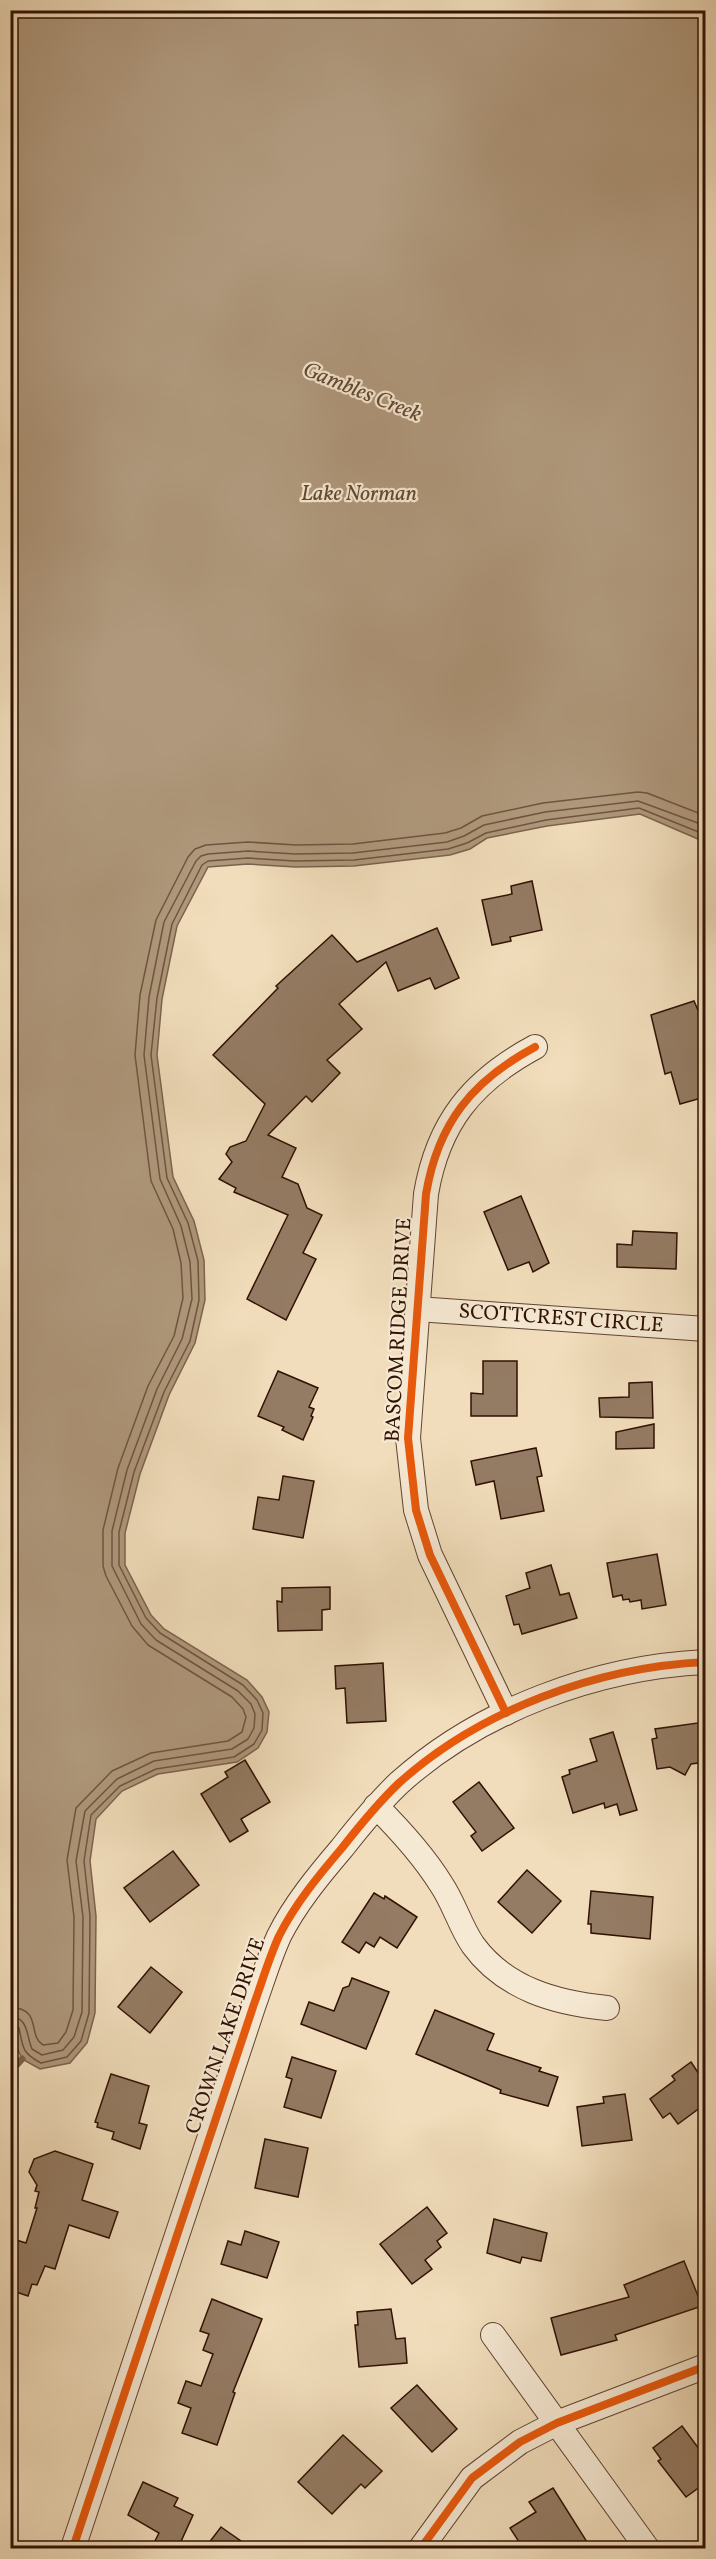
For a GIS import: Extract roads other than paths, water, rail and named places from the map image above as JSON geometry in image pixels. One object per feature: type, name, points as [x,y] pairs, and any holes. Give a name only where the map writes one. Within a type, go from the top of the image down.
[{"type":"street","name":"BASCOM RIDGE DRIVE","points":[[506,1713],[430,1556],[416,1510],[408,1438],[426,1194],[430,1167],[450,1122],[467,1097],[490,1075],[535,1047]]},
{"type":"street","name":"SCOTTCREST CIRCLE","points":[[417,1309],[705,1329]]},
{"type":"street","name":"CROWN LAKE DRIVE","points":[[73,2548],[254,2004],[280,1936],[314,1882],[376,1806],[428,1759],[506,1713],[548,1695],[583,1684],[641,1670],[705,1662]]},
{"type":"street","points":[[376,1806],[423,1858],[443,1886],[457,1918],[474,1946],[494,1967],[520,1985],[547,1998],[607,2008]]},
{"type":"street","points":[[493,2335],[647,2548]]},
{"type":"street","points":[[421,2548],[472,2478],[520,2442],[557,2423],[705,2366]]},
{"type":"water","name":"Lake Norman","points":[[10,11],[706,11],[705,842],[640,814],[547,826],[487,838],[470,849],[450,855],[354,866],[295,867],[248,864],[208,867],[177,926],[162,999],[157,1055],[173,1177],[194,1221],[204,1260],[205,1300],[195,1343],[169,1395],[140,1474],[125,1533],[125,1565],[151,1615],[164,1629],[247,1680],[262,1697],[269,1712],[267,1732],[258,1748],[237,1762],[158,1774],[122,1791],[96,1819],[90,1861],[96,1916],[95,2013],[87,2043],[70,2063],[40,2069],[22,2059],[16,2045],[10,2011]]},
{"type":"waterway","points":[[10,2072],[22,2059]]},
{"type":"water label","name":"Gambles Creek","points":[[362,393]]}]
